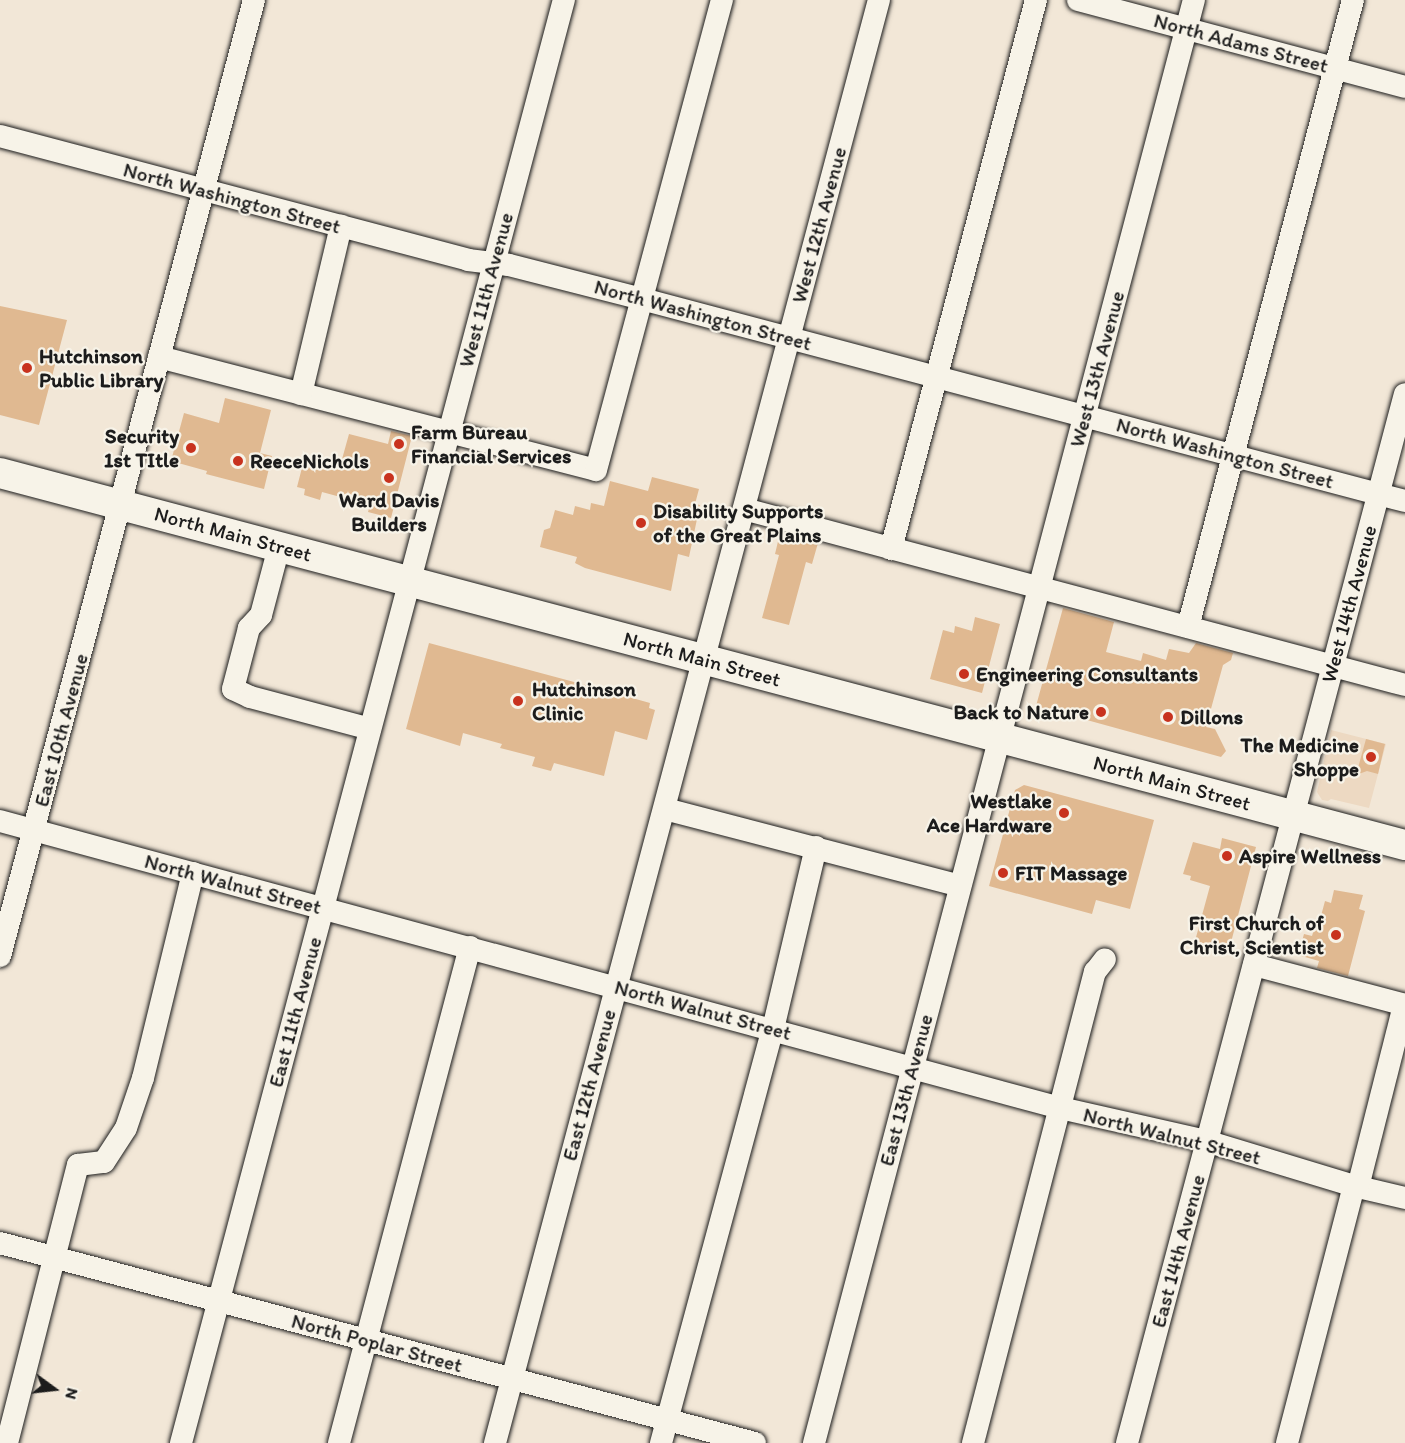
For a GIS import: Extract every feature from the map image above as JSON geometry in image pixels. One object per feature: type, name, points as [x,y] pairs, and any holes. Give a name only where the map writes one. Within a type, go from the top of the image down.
[{"type":"main road","name":"North Main Street","points":[[0,472],[1405,844]]},
{"type":"street","name":"East 10th Avenue","points":[[0,956],[254,0]]},
{"type":"street","name":"West 11th Avenue","points":[[410,581],[564,0]]},
{"type":"street","points":[[159,357],[596,470],[722,0]]},
{"type":"street","name":"West 12th Avenue","points":[[704,659],[879,0]]},
{"type":"street","points":[[891,549],[1036,0]]},
{"type":"street","name":"North Adams Street","points":[[1078,0],[1405,87]]},
{"type":"street","name":"West 13th Avenue","points":[[999,738],[1194,0]]},
{"type":"street","points":[[1188,627],[1353,0]]},
{"type":"street","name":"North Washington Street","points":[[0,136],[203,191],[642,299],[1405,501]]},
{"type":"street","points":[[301,394],[341,226]]},
{"type":"street","name":"West 14th Avenue","points":[[1294,815],[1405,394]]},
{"type":"street","points":[[744,508],[1405,685]]},
{"type":"street","points":[[279,547],[261,615],[249,628],[233,689],[250,697],[370,729]]},
{"type":"street","name":"East 11th Avenue","points":[[181,1443],[410,581]]},
{"type":"street","name":"East 12th Avenue","points":[[495,1443],[704,659]]},
{"type":"street","name":"East 13th Avenue","points":[[814,1443],[999,738]]},
{"type":"street","points":[[665,809],[960,886]]},
{"type":"street","name":"East 14th Avenue","points":[[1127,1443],[1294,815]]},
{"type":"street","name":"North Walnut Street","points":[[0,821],[1060,1108],[1206,1142],[1356,1187],[1405,1198]]},
{"type":"street","points":[[661,1443],[773,1029],[816,847]]},
{"type":"street","points":[[8,1443],[78,1165],[104,1162],[126,1128],[143,1078],[193,873]]},
{"type":"street","points":[[339,1443],[470,947]]},
{"type":"street","points":[[973,1443],[1095,972],[1105,958]]},
{"type":"street","points":[[1254,965],[1405,1005],[1287,1443]]},
{"type":"street","name":"North Poplar Street","points":[[0,1243],[755,1443]]},
{"type":"shaded area","points":[[1331,730],[1386,744],[1369,808],[1331,799],[1322,800],[1317,792]]},
{"type":"building","name":"Hutchinson Public Library","points":[[0,306],[67,320],[39,425],[0,415]]},
{"type":"building","points":[[225,398],[271,410],[260,453],[272,456],[264,489],[206,474],[207,471],[171,461],[184,413],[219,423]]},
{"type":"building","points":[[391,431],[412,436],[391,518],[368,512],[370,505],[322,492],[320,500],[304,495],[305,489],[297,487],[304,460],[339,470],[349,434],[388,444]]},
{"type":"building","name":"Disability Supports of the Great Plains","points":[[652,477],[699,489],[695,504],[700,505],[689,557],[678,554],[671,591],[585,568],[575,563],[577,557],[540,547],[544,530],[550,528],[555,510],[573,515],[575,506],[590,510],[591,503],[604,506],[610,481],[648,491]]},
{"type":"building","points":[[780,533],[818,543],[812,564],[806,562],[789,625],[762,618],[779,555],[775,554]]},
{"type":"building","points":[[1063,608],[1114,622],[1106,652],[1141,661],[1143,653],[1166,660],[1169,649],[1189,653],[1196,643],[1233,653],[1231,660],[1223,665],[1206,727],[1215,729],[1226,751],[1221,757],[1036,706]]},
{"type":"building","points":[[975,617],[1000,624],[982,693],[930,679],[943,630],[954,633],[955,626],[972,631]]},
{"type":"building","points":[[429,643],[604,690],[605,687],[626,692],[625,696],[650,703],[649,708],[655,710],[647,740],[615,731],[604,776],[554,763],[551,771],[532,766],[535,757],[500,748],[502,744],[463,733],[460,746],[406,729]]},
{"type":"building","points":[[1366,739],[1385,744],[1378,774],[1367,771],[1356,775]]},
{"type":"building","points":[[1024,785],[1154,820],[1130,909],[1096,900],[1092,914],[989,886],[1015,790]]},
{"type":"building","points":[[1222,838],[1256,847],[1229,950],[1195,941],[1210,886],[1190,880],[1191,876],[1183,874],[1193,842],[1220,849]]},
{"type":"building","name":"First Church of Christ, Scientist","points":[[1334,890],[1363,895],[1359,909],[1365,911],[1348,976],[1317,968],[1319,961],[1298,955],[1304,934],[1312,936],[1315,926],[1318,927],[1325,901],[1331,903]]},
{"type":"place","name":"Hutchinson Public Library","points":[[27,368]]},
{"type":"place","name":"Farm Bureau Financial Services","points":[[399,444]]},
{"type":"place","name":"Security 1st TItle","points":[[191,448]]},
{"type":"place","name":"ReeceNichols","points":[[238,461]]},
{"type":"place","name":"Ward Davis Builders","points":[[389,478]]},
{"type":"place","name":"Disability Supports of the Great Plains","points":[[641,523]]},
{"type":"place","name":"Engineering Consultants","points":[[964,674]]},
{"type":"place","name":"Hutchinson Clinic","points":[[518,701]]},
{"type":"place","name":"Back to Nature","points":[[1101,712]]},
{"type":"place","name":"Dillons","points":[[1168,717]]},
{"type":"place","name":"The Medicine Shoppe","points":[[1371,757]]},
{"type":"place","name":"Westlake Ace Hardware","points":[[1064,813]]},
{"type":"place","name":"Aspire Wellness","points":[[1227,856]]},
{"type":"place","name":"FIT Massage","points":[[1003,873]]},
{"type":"place","name":"First Church of Christ, Scientist","points":[[1336,935]]}]
